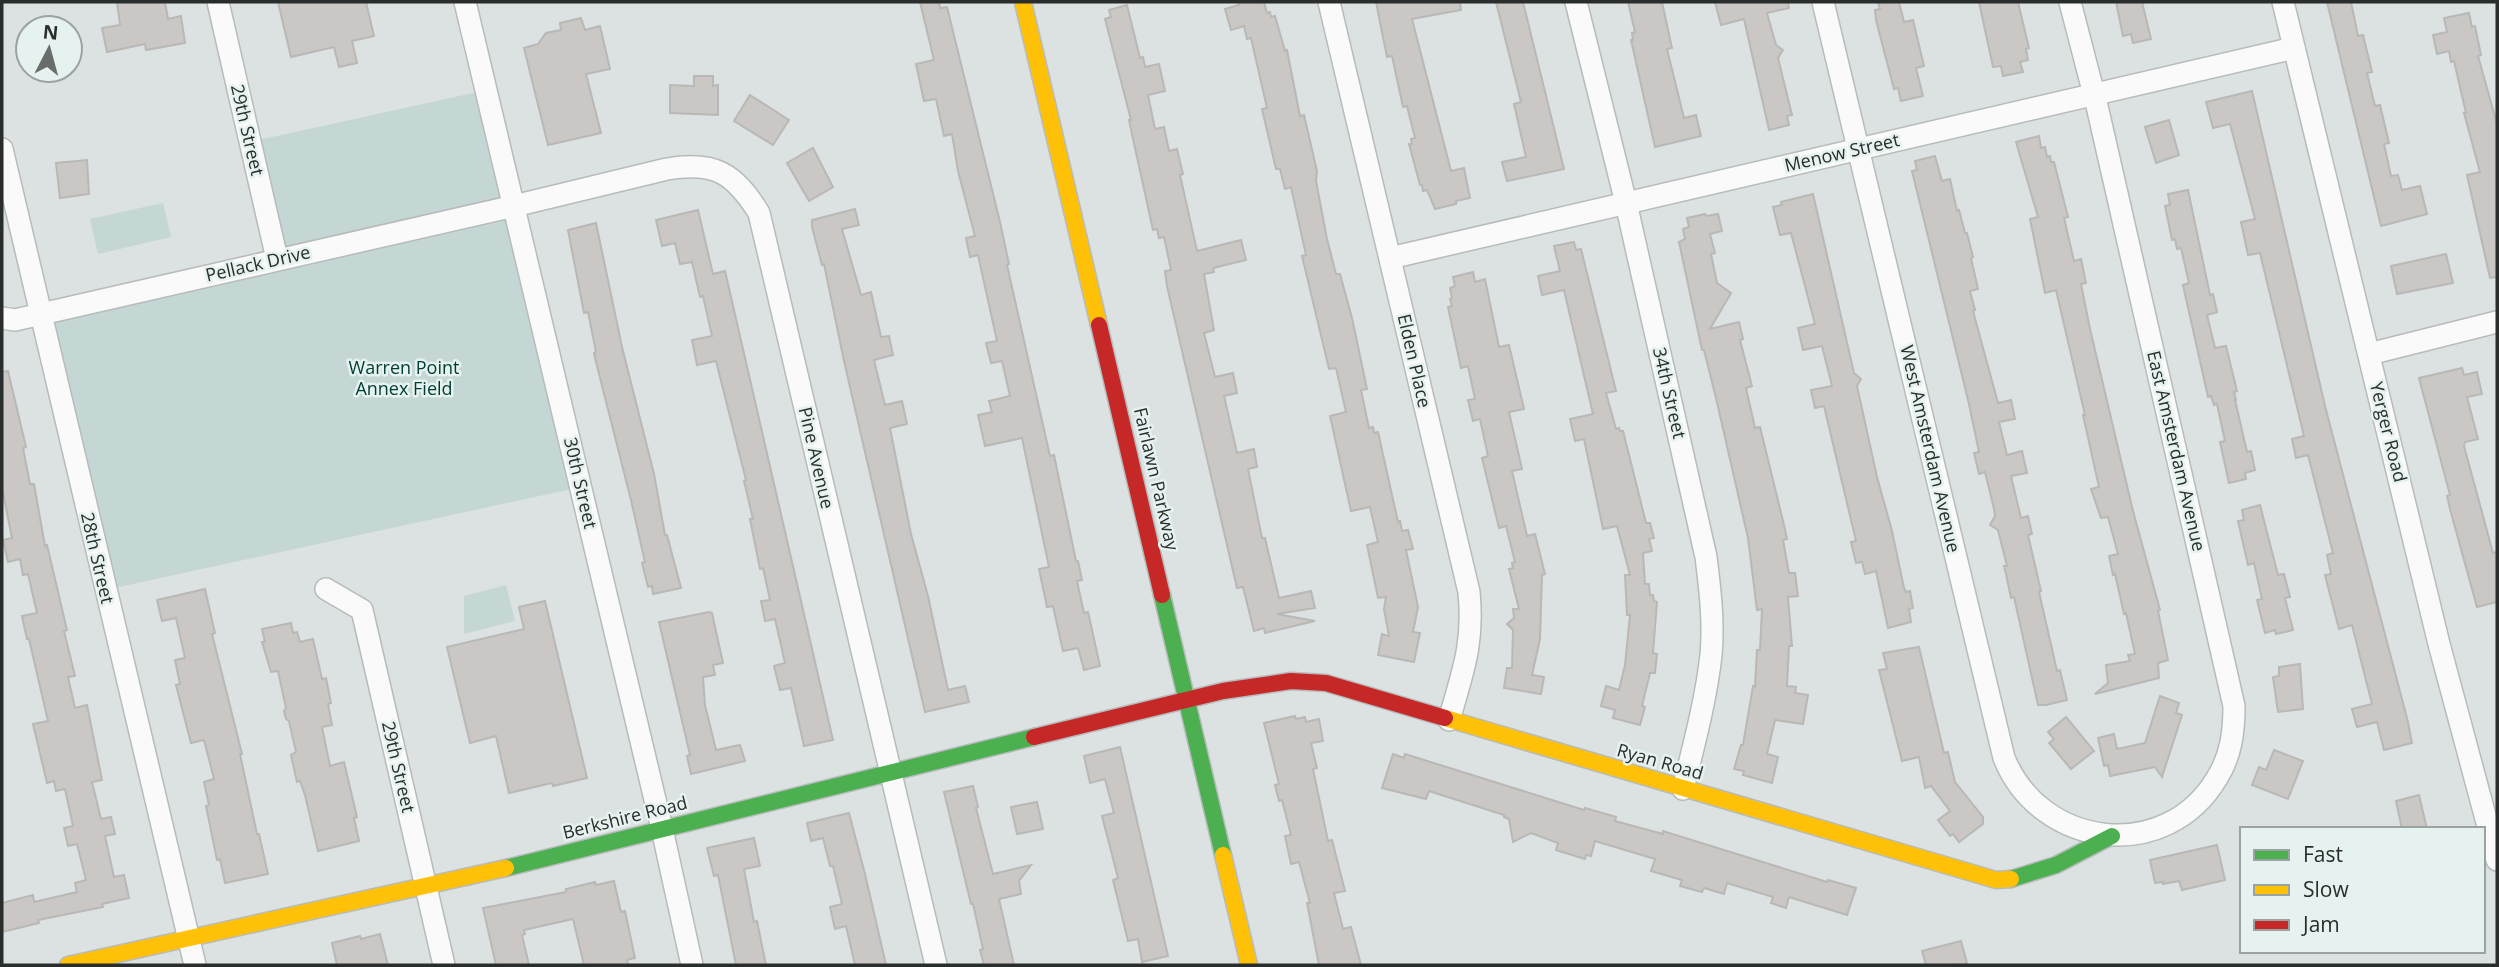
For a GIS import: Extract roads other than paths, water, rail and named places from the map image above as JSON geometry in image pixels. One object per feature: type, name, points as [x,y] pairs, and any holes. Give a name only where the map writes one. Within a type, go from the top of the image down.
[{"type":"street","name":"29th Street","points":[[218,2],[277,259]]},
{"type":"street","name":"30th Street","points":[[465,2],[692,965]]},
{"type":"street","name":"Fairlawn Parkway","points":[[1023,2],[1250,965]]},
{"type":"street","name":"Elden Place","points":[[1329,2],[1469,592],[1472,622],[1469,652],[1449,720]]},
{"type":"street","name":"34th Street","points":[[1576,2],[1626,203],[1706,557],[1712,604],[1711,652],[1706,693],[1683,789]]},
{"type":"street","name":"West Amsterdam Avenue","points":[[1823,2],[2004,758],[2021,790],[2039,808],[2061,823],[2087,832],[2112,836]]},
{"type":"street","name":"East Amsterdam Avenue","points":[[2070,2],[2094,94],[2234,706],[2234,731],[2228,756],[2217,778],[2202,798],[2184,814],[2164,825],[2142,833],[2112,836]]},
{"type":"street","name":"Yerger Road","points":[[2283,2],[2440,644],[2497,860]]},
{"type":"street","name":"Menow Street","points":[[1390,258],[2294,48]]},
{"type":"street","name":"28th Street","points":[[2,149],[39,315],[195,965]]},
{"type":"street","name":"Pine Avenue","points":[[514,206],[683,166],[704,167],[726,173],[746,192],[759,213],[936,965]]},
{"type":"street","name":"Pellack Drive","points":[[2,318],[15,320],[39,315],[514,206]]},
{"type":"street","points":[[2369,354],[2497,322]]},
{"type":"street","name":"29th Street","points":[[326,589],[362,610],[444,965]]},
{"type":"street","name":"Ryan Road","points":[[1188,699],[1279,680],[1326,683],[1996,880],[2034,876],[2112,836]]},
{"type":"street","name":"Berkshire Road","points":[[68,965],[426,887],[1188,699]]},
{"type":"park label","name":"Warren Point Annex Field","points":[[404,378]]}]
